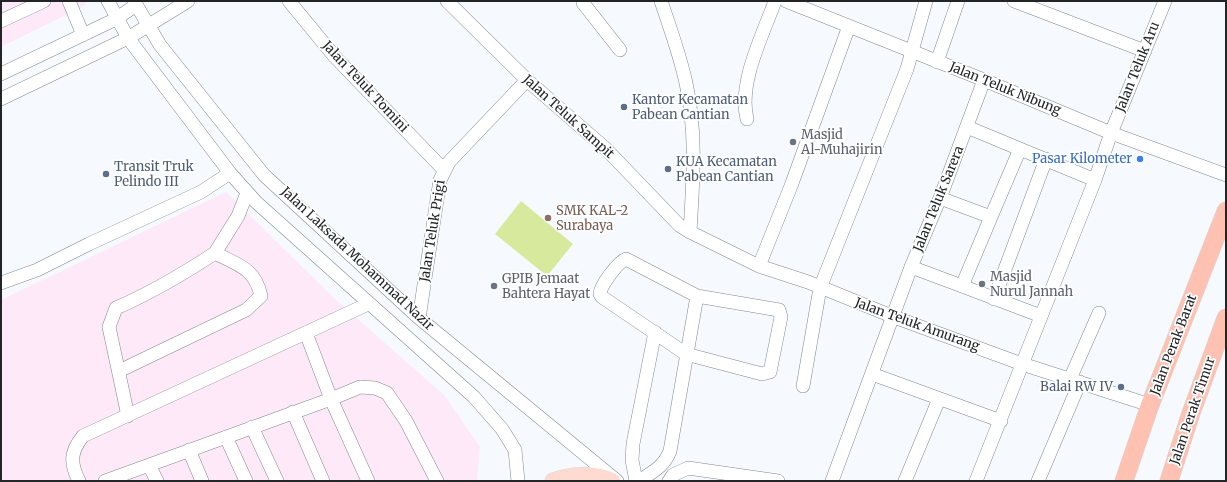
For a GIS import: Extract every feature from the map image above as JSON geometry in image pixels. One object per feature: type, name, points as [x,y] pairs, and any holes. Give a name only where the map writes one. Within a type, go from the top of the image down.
[{"type":"highway","name":"Jalan Perak Barat","points":[[1124,481],[1150,405],[1226,211]]},
{"type":"highway","name":"Jalan Perak Timur","points":[[1169,481],[1191,414],[1226,318]]},
{"type":"main road","points":[[553,481],[576,476],[592,476],[612,481]]},
{"type":"street","points":[[1,21],[44,1]]},
{"type":"street","points":[[69,1],[83,34]]},
{"type":"street","name":"Jalan Laksada Mohammad Nazir","points":[[108,1],[116,19],[128,38],[230,173],[247,193],[368,304],[474,397],[502,429],[515,450],[518,481]]},
{"type":"street","points":[[1,99],[128,38],[188,1]]},
{"type":"street","name":"Jalan Teluk Tomini","points":[[289,1],[335,57],[444,170]]},
{"type":"street","name":"Jalan Teluk Sampit","points":[[447,1],[527,80],[606,148],[679,224],[690,232]]},
{"type":"street","points":[[662,1],[686,83],[691,117],[695,158],[690,232]]},
{"type":"street","points":[[747,119],[745,112],[746,82],[776,1]]},
{"type":"street","name":"Jalan Teluk Nibung","points":[[787,1],[1111,133],[1226,175]]},
{"type":"street","points":[[803,386],[820,288],[907,69],[926,1]]},
{"type":"street","points":[[937,62],[958,1]]},
{"type":"street","points":[[1014,1],[1145,51]]},
{"type":"street","name":"Jalan Teluk Aru","points":[[976,481],[1095,180],[1111,133],[1165,1]]},
{"type":"street","points":[[584,2],[620,50]]},
{"type":"street","points":[[1,74],[116,19],[135,3]]},
{"type":"street","name":"Jalan Laksada Mohammad Nazir","points":[[135,3],[147,25],[165,51],[264,174],[419,318],[618,481]]},
{"type":"street","points":[[759,266],[849,26]]},
{"type":"street","name":"Jalan Teluk Prigi","points":[[419,318],[440,180],[444,170],[449,162],[527,80]]},
{"type":"street","name":"Jalan Teluk Sarera","points":[[832,481],[894,317],[911,267],[940,198],[984,80]]},
{"type":"street","points":[[967,127],[1095,180]]},
{"type":"street","points":[[962,286],[1020,148]]},
{"type":"street","points":[[994,299],[1046,159]]},
{"type":"street","points":[[1,282],[37,270],[201,192],[230,173]]},
{"type":"street","points":[[128,416],[110,327],[116,308],[158,287],[215,254],[234,222],[247,193]]},
{"type":"street","points":[[940,198],[991,217]]},
{"type":"street","name":"Jalan Teluk Amurang","points":[[690,232],[759,266],[808,282],[894,317],[1022,364],[1150,405]]},
{"type":"street","points":[[119,371],[246,310],[261,296],[258,283],[252,274],[215,254]]},
{"type":"street","points":[[626,260],[697,296],[776,309],[781,313],[771,368],[766,373],[686,354],[600,294],[602,286],[620,263],[626,260]]},
{"type":"street","points":[[911,267],[1041,316]]},
{"type":"street","points":[[655,332],[633,444],[632,460],[638,481],[658,469],[666,461],[670,451],[697,296]]},
{"type":"street","points":[[79,481],[72,459],[74,446],[83,436],[368,304]]},
{"type":"street","points":[[1038,481],[1099,313]]},
{"type":"street","points":[[306,333],[331,399],[368,481]]},
{"type":"street","points":[[872,374],[1001,421]]},
{"type":"street","points":[[111,480],[189,450],[331,399],[360,386],[375,388],[388,393],[406,421],[437,481]]},
{"type":"street","points":[[905,481],[939,399]]},
{"type":"street","points":[[294,412],[324,481]]},
{"type":"street","points":[[252,427],[277,481]]},
{"type":"street","points":[[226,437],[246,481]]},
{"type":"street","points":[[189,450],[202,481]]},
{"type":"street","points":[[149,465],[156,481]]},
{"type":"street","points":[[669,481],[674,475],[688,468],[772,480]]},
{"type":"shaded area","points":[[1,1],[85,1],[86,5],[1,47]]},
{"type":"shaded area","points":[[226,192],[335,299],[445,396],[480,447],[477,481],[1,481],[1,300]]},
{"type":"green space","points":[[521,201],[573,244],[547,276],[495,234]]},
{"type":"place","name":"Kantor Kecamatan Pabean Cantian","points":[[624,107]]},
{"type":"place","name":"Masjid Al-Muhajirin","points":[[793,142]]},
{"type":"place","name":"Pasar Kilometer","points":[[1140,159]]},
{"type":"place","name":"KUA Kecamatan Pabean Cantian","points":[[668,169]]},
{"type":"place","name":"Transit Truk Pelindo III","points":[[106,174]]},
{"type":"place","name":"SMK KAL-2 Surabaya","points":[[548,218]]},
{"type":"place","name":"Masjid Nurul Jannah","points":[[982,284]]},
{"type":"place","name":"GPIB Jemaat Bahtera Hayat","points":[[494,286]]},
{"type":"place","name":"Balai RW IV","points":[[1121,387]]}]
